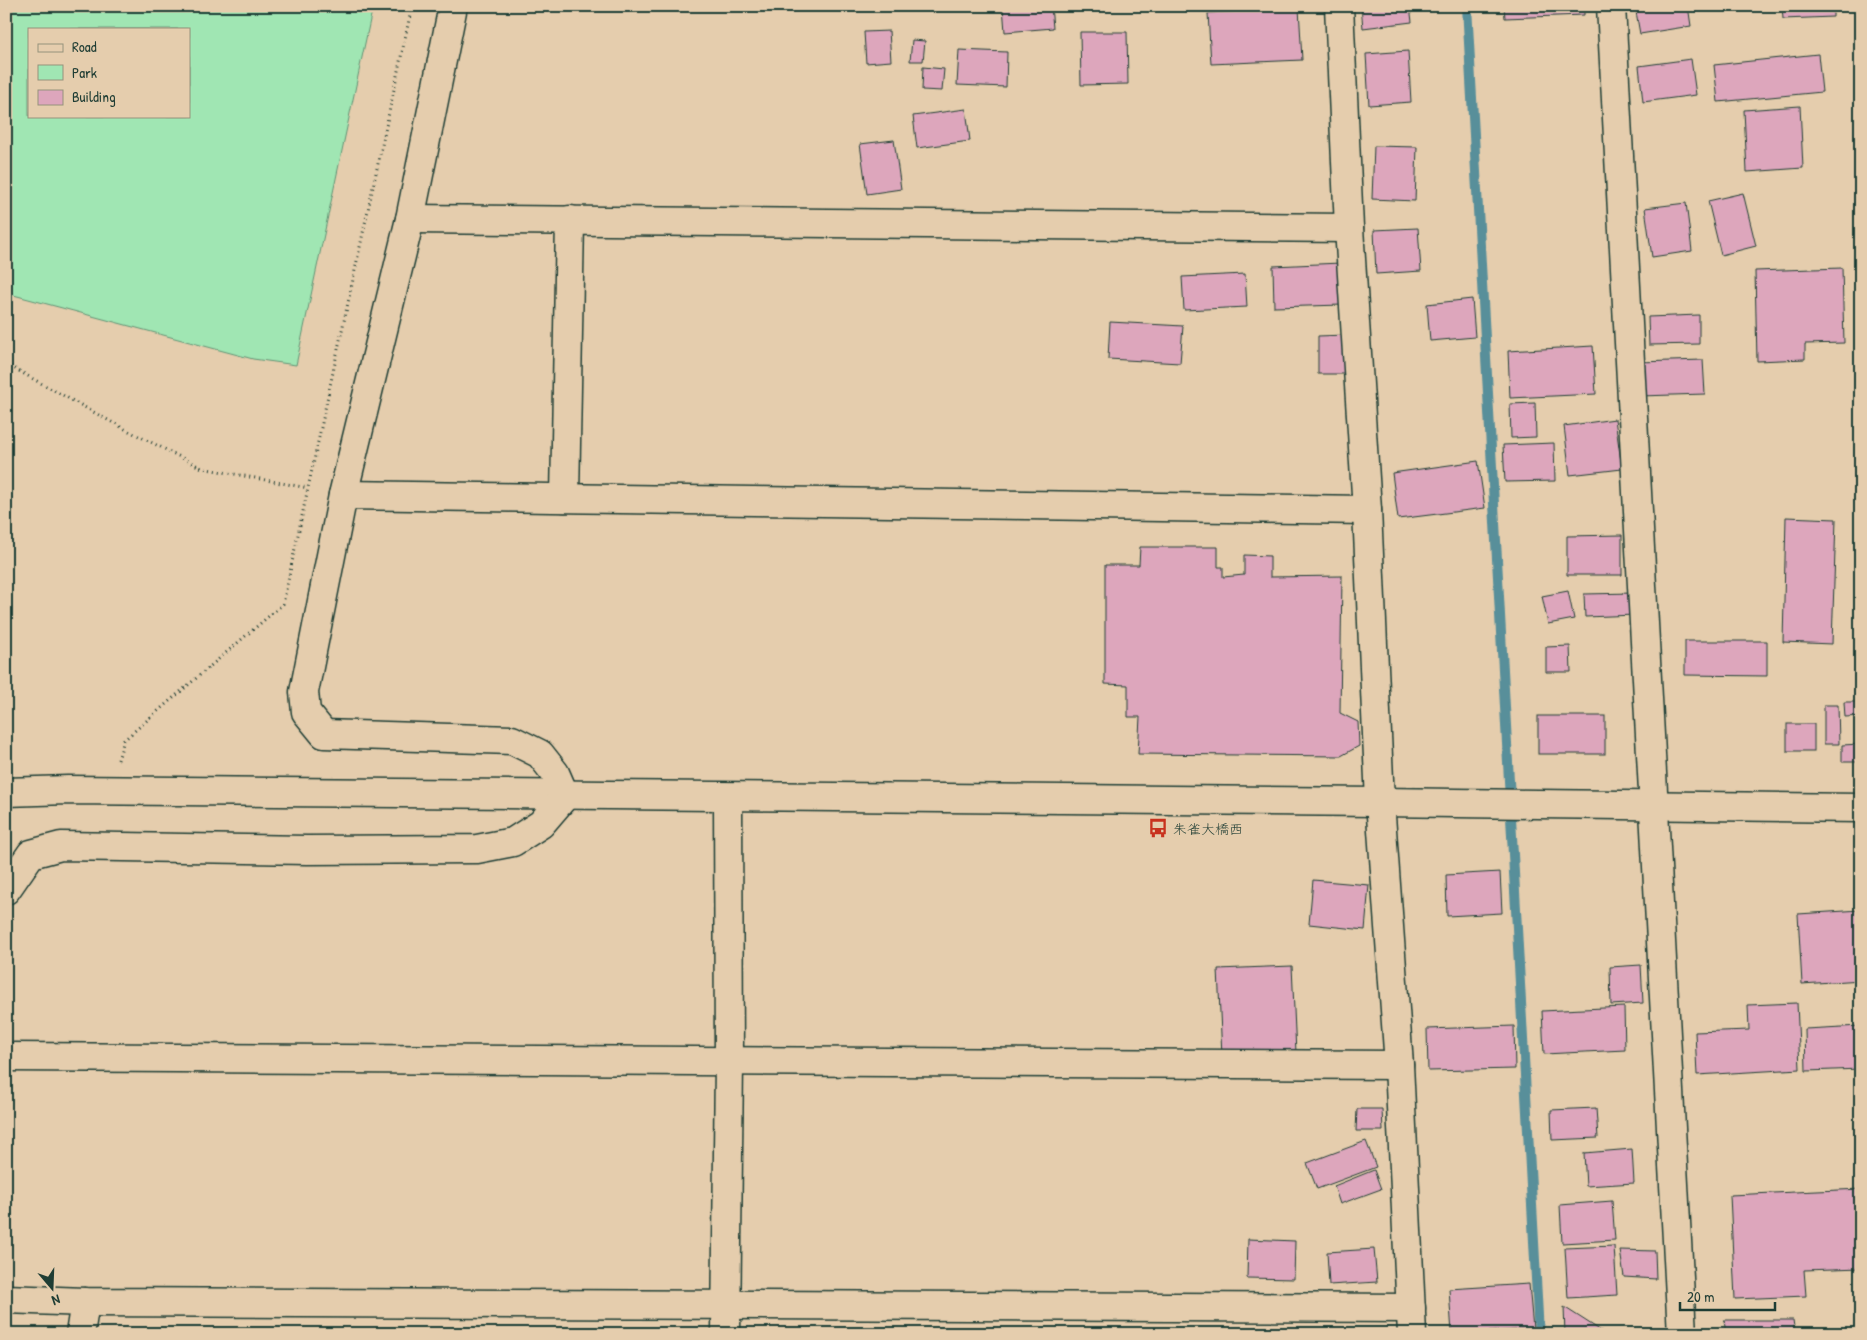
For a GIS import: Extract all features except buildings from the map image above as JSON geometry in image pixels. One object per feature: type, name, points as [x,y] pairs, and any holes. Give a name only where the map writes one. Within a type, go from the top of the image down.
[{"type":"street","points":[[453,6],[410,218],[343,495],[304,692],[306,712],[324,734],[512,740],[540,754],[555,773],[565,796]]},
{"type":"street","points":[[6,1299],[85,1302],[726,1304],[1411,1321],[1399,1065],[1380,802],[1367,510],[1349,228],[1339,6]]},
{"type":"street","points":[[1611,6],[1682,1334]]},
{"type":"street","points":[[410,218],[1349,228]]},
{"type":"street","points":[[565,498],[570,220]]},
{"type":"street","points":[[343,495],[1367,510]]},
{"type":"street","points":[[10,792],[68,790],[1861,808]]},
{"type":"street","points":[[6,890],[32,854],[61,846],[307,850],[478,849],[513,842],[541,824],[565,796]]},
{"type":"street","points":[[726,1334],[729,1062],[728,797]]},
{"type":"street","points":[[6,1057],[1399,1065]]},
{"type":"street","points":[[80,1334],[85,1302]]},
{"type":"path","points":[[116,767],[124,740],[283,604],[412,6]]},
{"type":"path","points":[[6,364],[117,425],[202,468],[343,495]]},
{"type":"green space","points":[[6,6],[373,6],[296,365],[253,359],[6,293]]},
{"type":"waterway","points":[[1467,6],[1539,1334]]},
{"type":"place","name":"朱雀大橋西","points":[[1158,828]]}]
